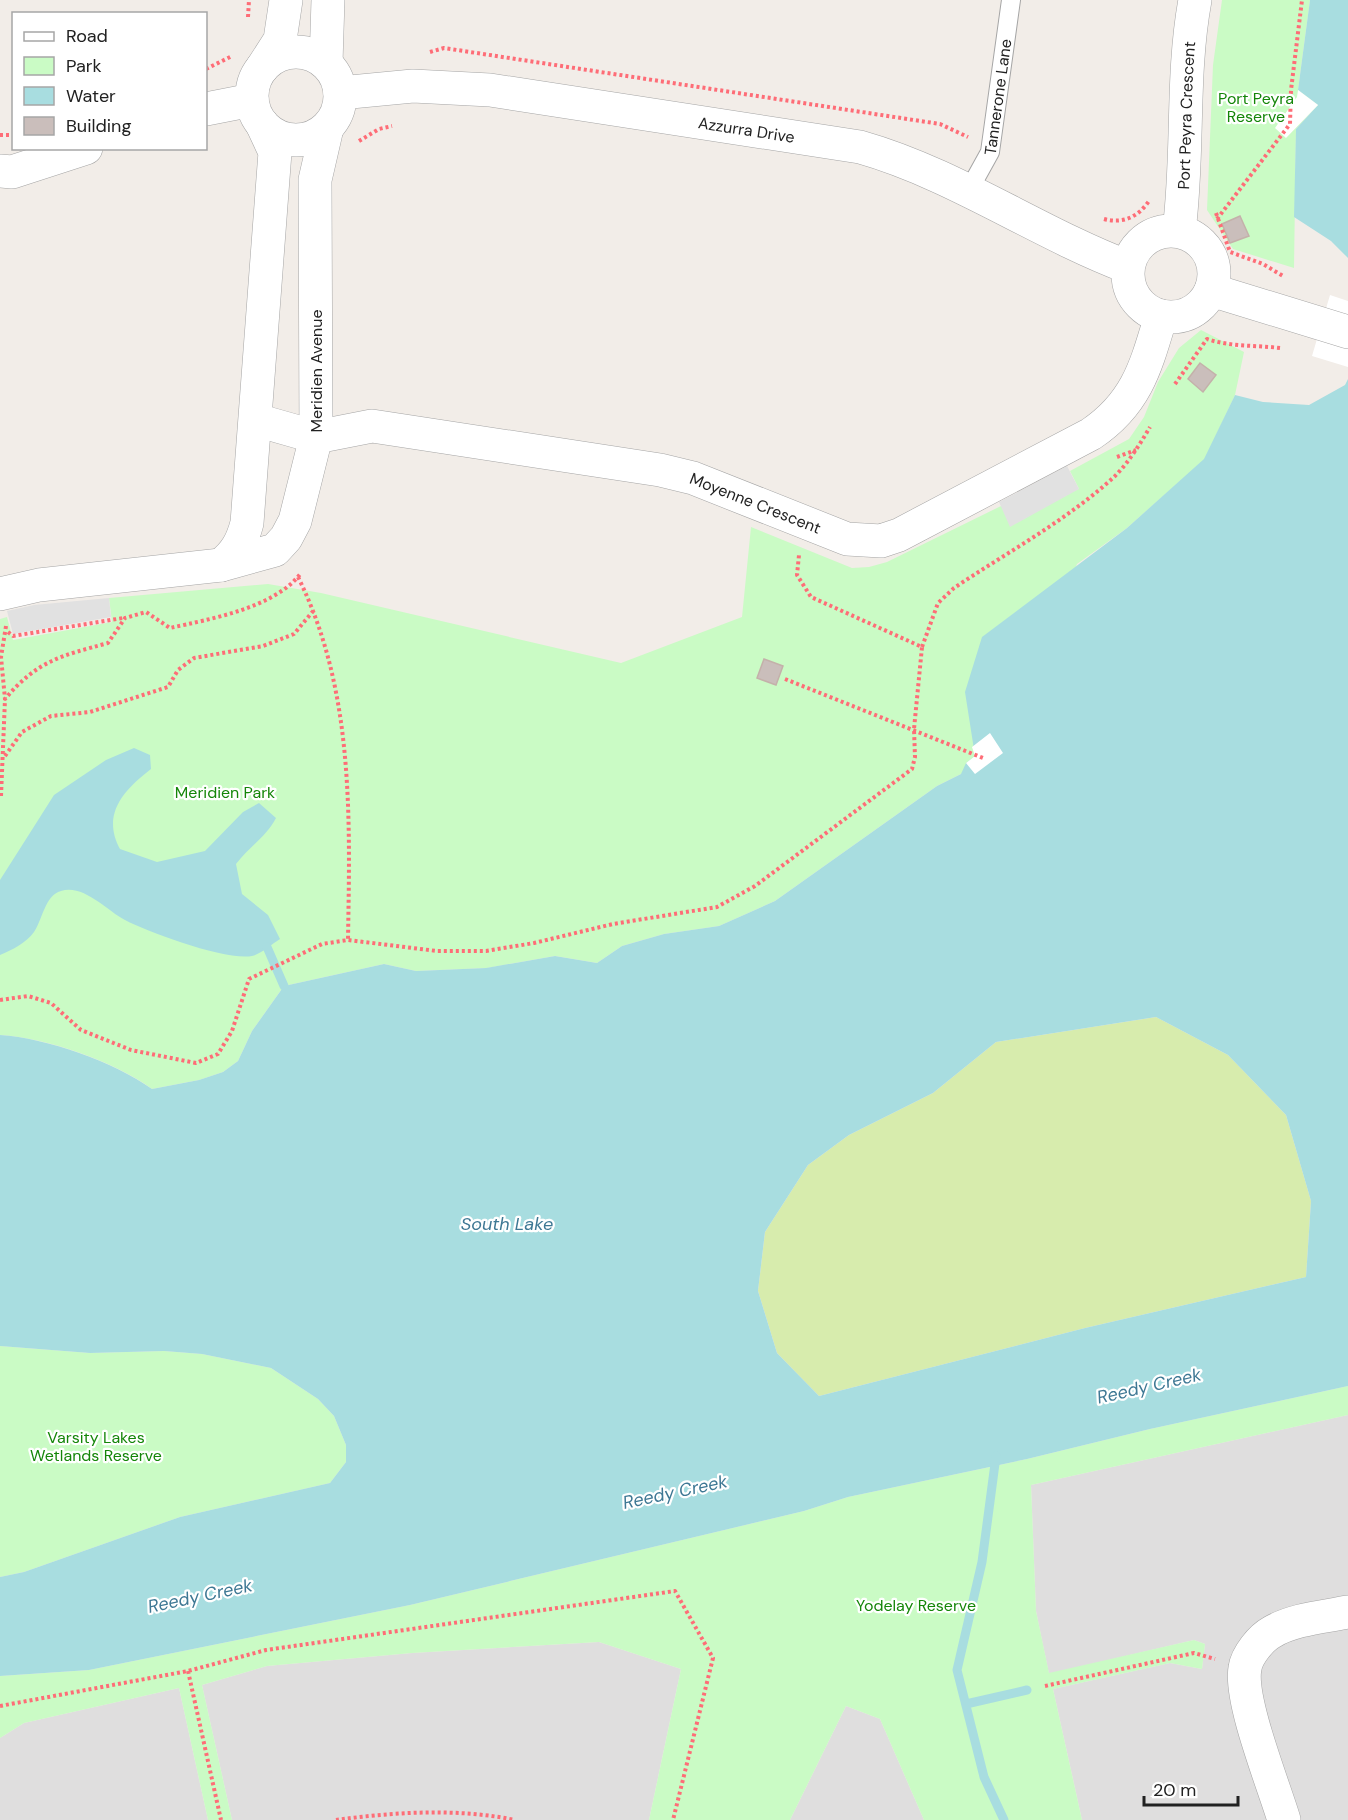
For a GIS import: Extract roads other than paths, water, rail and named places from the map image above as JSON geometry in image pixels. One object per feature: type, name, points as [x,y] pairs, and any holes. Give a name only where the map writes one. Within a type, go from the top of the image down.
[{"type":"street","points":[[248,61],[280,40],[286,0]]},
{"type":"street","points":[[326,63],[328,0]]},
{"type":"street","name":"Port Peyra Crescent","points":[[1179,231],[1184,194],[1186,89],[1195,0]]},
{"type":"street","points":[[207,109],[257,112],[274,134],[299,140],[314,136],[327,128],[338,109],[340,93],[335,75],[326,63],[308,53],[292,52],[273,58],[248,61]]},
{"type":"street","points":[[221,565],[234,554],[242,541],[247,523],[275,152],[257,112],[254,84],[248,61]]},
{"type":"street","name":"Azzurra Drive","points":[[340,93],[413,86],[458,87],[572,101],[860,147],[917,165],[1050,234],[1128,267]]},
{"type":"street","name":"Meridien Avenue","points":[[0,594],[39,585],[221,565],[275,550],[286,537],[295,521],[316,437],[315,180],[327,128]]},
{"type":"street","points":[[0,171],[12,172],[80,150]]},
{"type":"street","points":[[1160,231],[1179,231],[1193,236],[1207,250],[1213,264],[1211,290],[1203,303],[1189,313],[1175,317],[1161,316],[1147,310],[1136,299],[1129,285],[1128,267],[1133,253],[1146,238],[1160,231]]},
{"type":"street","points":[[1211,290],[1335,328]]},
{"type":"street","name":"Moyenne Crescent","points":[[256,420],[316,437],[372,426],[660,470],[693,478],[847,539],[881,542],[1081,439],[1112,420],[1129,401],[1138,383],[1161,316]]},
{"type":"street","points":[[1284,1820],[1246,1697],[1245,1667],[1253,1651],[1270,1632],[1298,1622],[1348,1612]]},
{"type":"lane","name":"Tannerone Lane","points":[[969,190],[990,152],[1011,0]]},
{"type":"water","points":[[1310,0],[1348,0],[1348,258],[1331,241],[1294,217],[1296,129],[1318,105],[1298,90]]},
{"type":"water","name":"South Lake","points":[[1348,379],[1348,1386],[848,1497],[804,1511],[410,1605],[89,1670],[0,1676],[0,1577],[24,1572],[180,1517],[330,1483],[346,1462],[346,1445],[334,1416],[318,1399],[271,1368],[202,1354],[164,1351],[90,1353],[0,1346],[0,1035],[38,1041],[79,1053],[119,1070],[152,1089],[199,1080],[223,1072],[238,1061],[252,1031],[284,986],[384,964],[416,971],[486,968],[555,956],[597,963],[622,946],[664,934],[719,926],[775,901],[937,786],[961,774],[966,763],[975,756],[965,692],[982,637],[1127,528],[1204,459],[1235,395],[1263,402],[1309,405],[1345,385]],"holes":[[[1156,1017],[1228,1055],[1286,1115],[1311,1201],[1306,1277],[1085,1328],[819,1396],[777,1353],[758,1291],[765,1232],[808,1165],[849,1135],[933,1093],[996,1042]]]},
{"type":"water","points":[[134,748],[150,755],[151,769],[124,794],[114,814],[113,825],[120,849],[157,862],[205,851],[243,812],[259,803],[276,818],[236,864],[242,894],[268,915],[280,939],[252,956],[207,950],[125,920],[87,895],[70,890],[56,893],[51,898],[37,927],[27,940],[0,955],[0,880],[54,795],[106,760]]},
{"type":"waterway","points":[[267,947],[284,986]]},
{"type":"waterway","points":[[996,1456],[982,1562],[957,1670],[984,1777],[1004,1820]]},
{"type":"waterway","points":[[966,1704],[1027,1690]]},
{"type":"park label","name":"Port Peyra Reserve","points":[[1256,107]]},
{"type":"park label","name":"Meridien Park","points":[[225,792]]},
{"type":"park label","name":"Varsity Lakes Wetlands Reserve","points":[[96,1446]]},
{"type":"park label","name":"Yodelay Reserve","points":[[916,1605]]},
{"type":"water label","name":"Reedy Creek","points":[[1149,1386]]},
{"type":"water label","name":"Reedy Creek","points":[[675,1492]]},
{"type":"water label","name":"Reedy Creek","points":[[200,1596]]}]
